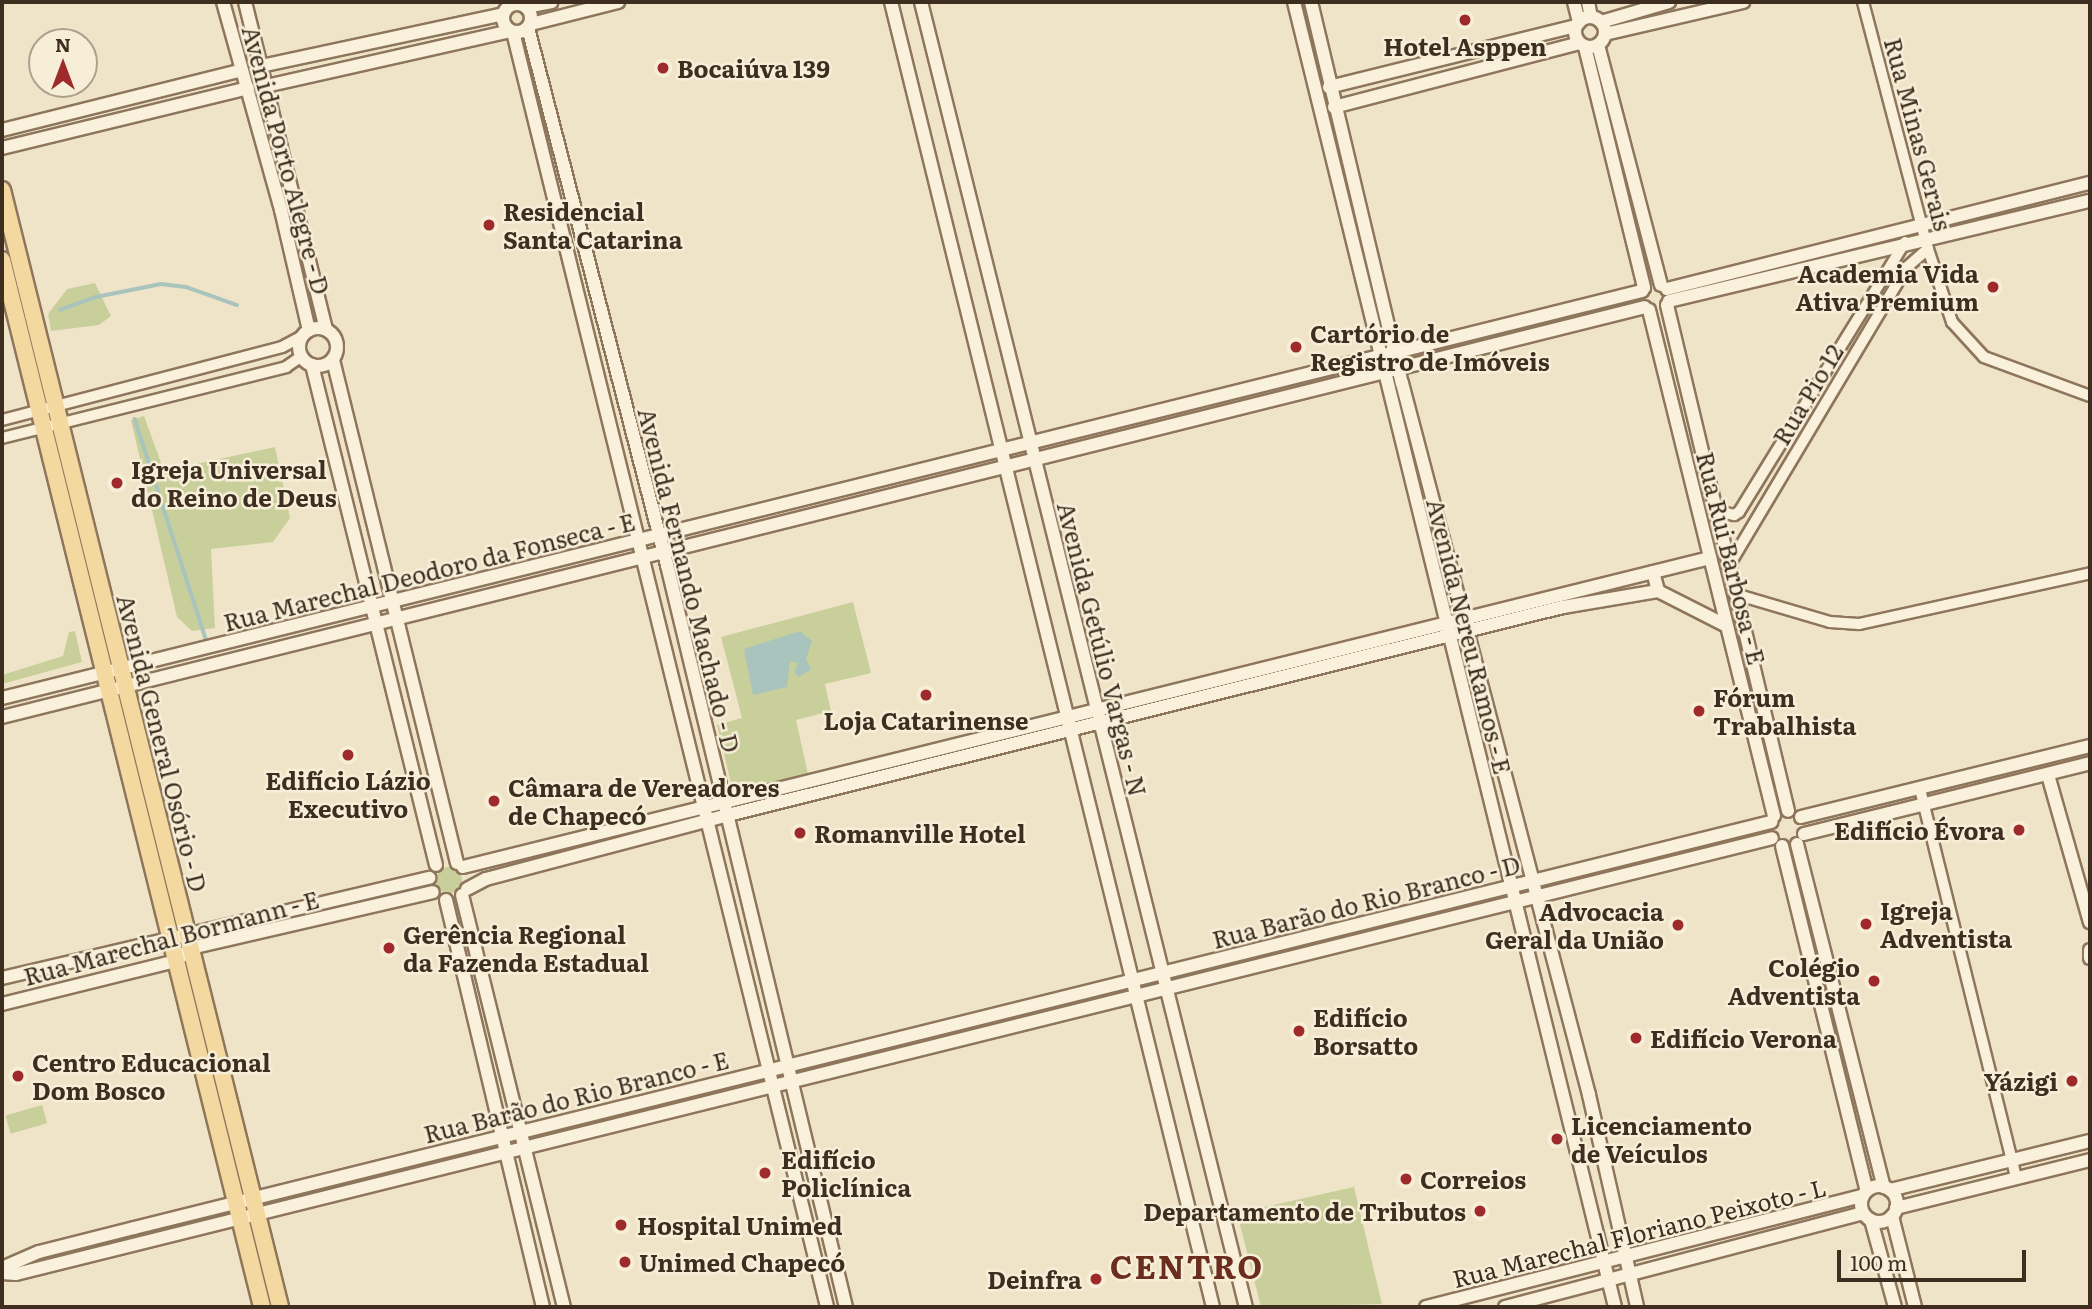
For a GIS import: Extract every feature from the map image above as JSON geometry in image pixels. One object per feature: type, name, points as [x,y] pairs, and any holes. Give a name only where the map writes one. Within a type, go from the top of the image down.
[{"type":"main road","name":"Avenida General Osório - D","points":[[2,190],[280,1307]]},
{"type":"main road","name":"Avenida General Osório - D","points":[[2,260],[262,1307]]},
{"type":"street","name":"Avenida Porto Alegre - D","points":[[223,2],[248,89],[306,333]]},
{"type":"street","name":"Avenida Porto Alegre - D","points":[[245,2],[326,329]]},
{"type":"street","points":[[261,66],[504,8],[552,2]]},
{"type":"street","points":[[266,86],[511,31],[618,2]]},
{"type":"street","name":"Avenida Getúlio Vargas - N","points":[[891,2],[1213,1307]]},
{"type":"street","name":"Avenida Getúlio Vargas - N","points":[[921,2],[1028,443],[1102,722],[1246,1307]]},
{"type":"street","name":"Avenida Nereu Ramos - E","points":[[1294,2],[1615,1307]]},
{"type":"street","name":"Avenida Nereu Ramos - E","points":[[1311,2],[1329,87],[1399,368],[1534,881],[1541,896],[1590,1095],[1637,1307]]},
{"type":"street","name":"Rua Rui Barbosa - E","points":[[1574,2],[1589,32],[1666,295],[1728,567],[1801,839]]},
{"type":"street","name":"Rua Rui Barbosa - E","points":[[1588,2],[1589,32],[1647,309],[1727,626],[1777,842]]},
{"type":"street","points":[[1335,107],[1589,32],[1669,2]]},
{"type":"street","points":[[1329,87],[1722,4],[1743,2]]},
{"type":"street","name":"Rua Minas Gerais","points":[[1863,2],[1927,244],[1952,322],[1966,342],[1984,357],[2090,396]]},
{"type":"street","name":"Avenida Fernando Machado - D","points":[[524,4],[791,1064],[846,1307]]},
{"type":"street","name":"Avenida Fernando Machado - D","points":[[504,8],[636,541],[772,1069],[827,1307]]},
{"type":"street","points":[[2,130],[242,70]]},
{"type":"street","points":[[1364,78],[1370,98]]},
{"type":"street","points":[[2,148],[248,89]]},
{"type":"street","points":[[82,109],[87,128]]},
{"type":"street","points":[[1666,295],[1780,267],[1902,230],[2090,183]]},
{"type":"street","points":[[2048,194],[2051,210]]},
{"type":"street","points":[[1780,267],[1906,244],[1927,244],[2090,201]]},
{"type":"street","points":[[1902,230],[1906,244]]},
{"type":"street","name":"Rua Pio 12","points":[[1715,510],[1734,515],[1739,512],[1906,244]]},
{"type":"street","name":"Rua Pio 12","points":[[1728,567],[1907,267],[1927,244]]},
{"type":"street","name":"Rua Marechal Deodoro da Fonseca - E","points":[[2,698],[1643,290],[1666,295]]},
{"type":"street","name":"Rua Marechal Deodoro da Fonseca - E","points":[[2,717],[1383,371],[1647,309],[1666,295]]},
{"type":"street","points":[[2,420],[282,347],[306,333],[326,329],[337,341],[333,360],[394,618],[460,865],[520,1132],[564,1307]]},
{"type":"street","points":[[2,438],[286,367],[302,356],[306,333]]},
{"type":"street","points":[[302,356],[312,365],[436,865],[429,878],[433,892],[446,900],[543,1307]]},
{"type":"street","points":[[312,365],[333,360]]},
{"type":"street","points":[[1789,430],[1804,439]]},
{"type":"street","points":[[1466,625],[1710,558]]},
{"type":"street","points":[[1653,572],[1658,591]]},
{"type":"street","points":[[1735,594],[1830,622],[1859,624],[2090,573]]},
{"type":"street","points":[[436,865],[460,865],[1068,716],[1447,629],[1563,607],[1658,591],[1727,626]]},
{"type":"street","points":[[446,900],[486,880],[672,829],[1102,722],[1447,629]]},
{"type":"street","name":"Rua Barão do Rio Branco - D","points":[[1162,973],[1773,819],[1920,789],[2090,746]]},
{"type":"street","name":"Rua Barão do Rio Branco - D","points":[[1136,995],[1515,902],[1777,842],[1801,839],[2090,762]]},
{"type":"street","points":[[2048,775],[2090,922]]},
{"type":"street","points":[[1920,789],[2016,1178]]},
{"type":"street","points":[[668,814],[672,829]]},
{"type":"street","points":[[1801,839],[1915,1307]]},
{"type":"street","points":[[1777,842],[1865,1193],[1867,1216],[1895,1307]]},
{"type":"street","name":"Rua Marechal Bormann - E","points":[[2,1004],[176,961],[189,941],[241,920],[429,878]]},
{"type":"street","name":"Rua Marechal Bormann - E","points":[[2,978],[170,937],[189,941],[245,936],[433,892]]},
{"type":"street","points":[[241,920],[245,936]]},
{"type":"street","points":[[2090,950],[2090,958]]},
{"type":"street","points":[[52,966],[58,990]]},
{"type":"street","name":"Rua Barão do Rio Branco - E","points":[[255,1206],[503,1136],[1162,973]]},
{"type":"street","name":"Rua Barão do Rio Branco - E","points":[[2,1271],[39,1252],[103,1236],[506,1152],[1136,995]]},
{"type":"street","points":[[1887,1189],[2090,1141]]},
{"type":"street","points":[[1894,1212],[1950,1194],[2090,1160]]},
{"type":"street","points":[[1946,1177],[1950,1194]]},
{"type":"street","name":"Rua Marechal Floriano Peixoto - L","points":[[1426,1307],[1887,1189]]},
{"type":"street","name":"Rua Barão do Rio Branco - E","points":[[2,1271],[16,1274],[107,1252],[238,1210]]},
{"type":"street","name":"Rua Marechal Floriano Peixoto - L","points":[[1505,1307],[1867,1216],[1882,1221],[1894,1212]]},
{"type":"street","points":[[103,1236],[107,1252]]},
{"type":"green space","points":[[95,283],[111,316],[99,325],[51,331],[48,314],[67,289]]},
{"type":"green space","points":[[144,416],[164,471],[275,447],[290,518],[273,542],[211,549],[215,628],[192,631],[177,617],[131,420]]},
{"type":"green space","points":[[853,602],[871,673],[825,684],[831,711],[796,720],[808,774],[733,791],[717,725],[742,718],[721,637]]},
{"type":"green space","points":[[75,631],[82,662],[2,684],[2,675],[63,656],[69,632]]},
{"type":"green space","points":[[449,867],[458,871],[462,880],[458,889],[449,893],[440,889],[436,880],[440,871]]},
{"type":"green space","points":[[42,1105],[47,1123],[11,1134],[5,1115]]},
{"type":"green space","points":[[1354,1187],[1382,1304],[1261,1307],[1237,1213]]},
{"type":"water","points":[[800,631],[812,641],[806,659],[811,669],[799,677],[794,672],[798,663],[790,661],[787,687],[753,695],[744,649]]},
{"type":"waterway","points":[[60,310],[96,297],[161,284],[186,287],[237,305]]},
{"type":"waterway","points":[[135,419],[206,639]]},
{"type":"place","name":"Hotel Asppen","points":[[1465,20]]},
{"type":"place","name":"Bocaiúva 139","points":[[663,68]]},
{"type":"place","name":"Residencial Santa Catarina","points":[[489,225]]},
{"type":"place","name":"Academia Vida Ativa Premium","points":[[1993,287]]},
{"type":"place","name":"Cartório de Registro de Imóveis","points":[[1296,347]]},
{"type":"place","name":"Igreja Universal do Reino de Deus","points":[[117,483]]},
{"type":"place","name":"Loja Catarinense","points":[[926,695]]},
{"type":"place","name":"Fórum Trabalhista","points":[[1699,711]]},
{"type":"place","name":"Edifício Lázio Executivo","points":[[348,755]]},
{"type":"place","name":"Câmara de Vereadores de Chapecó","points":[[494,801]]},
{"type":"place","name":"Edifício Évora","points":[[2019,830]]},
{"type":"place","name":"Romanville Hotel","points":[[800,833]]},
{"type":"place","name":"Igreja Adventista","points":[[1866,924]]},
{"type":"place","name":"Advocacia Geral da União","points":[[1678,925]]},
{"type":"place","name":"Gerência Regional da Fazenda Estadual","points":[[389,948]]},
{"type":"place","name":"Colégio Adventista","points":[[1874,981]]},
{"type":"place","name":"Edifício Borsatto","points":[[1299,1031]]},
{"type":"place","name":"Edifício Verona","points":[[1636,1038]]},
{"type":"place","name":"Centro Educacional Dom Bosco","points":[[18,1076]]},
{"type":"place","name":"Yázigi","points":[[2072,1081]]},
{"type":"place","name":"Licenciamento de Veículos","points":[[1557,1139]]},
{"type":"place","name":"Edifício Policlínica","points":[[765,1173]]},
{"type":"place","name":"Correios","points":[[1406,1179]]},
{"type":"place","name":"Departamento de Tributos","points":[[1480,1211]]},
{"type":"place","name":"Hospital Unimed","points":[[621,1225]]},
{"type":"place","name":"Unimed Chapecó","points":[[625,1262]]},
{"type":"place","name":"Deinfra","points":[[1096,1279]]},
{"type":"district","name":"CENTRO","points":[[1187,1265]]}]
